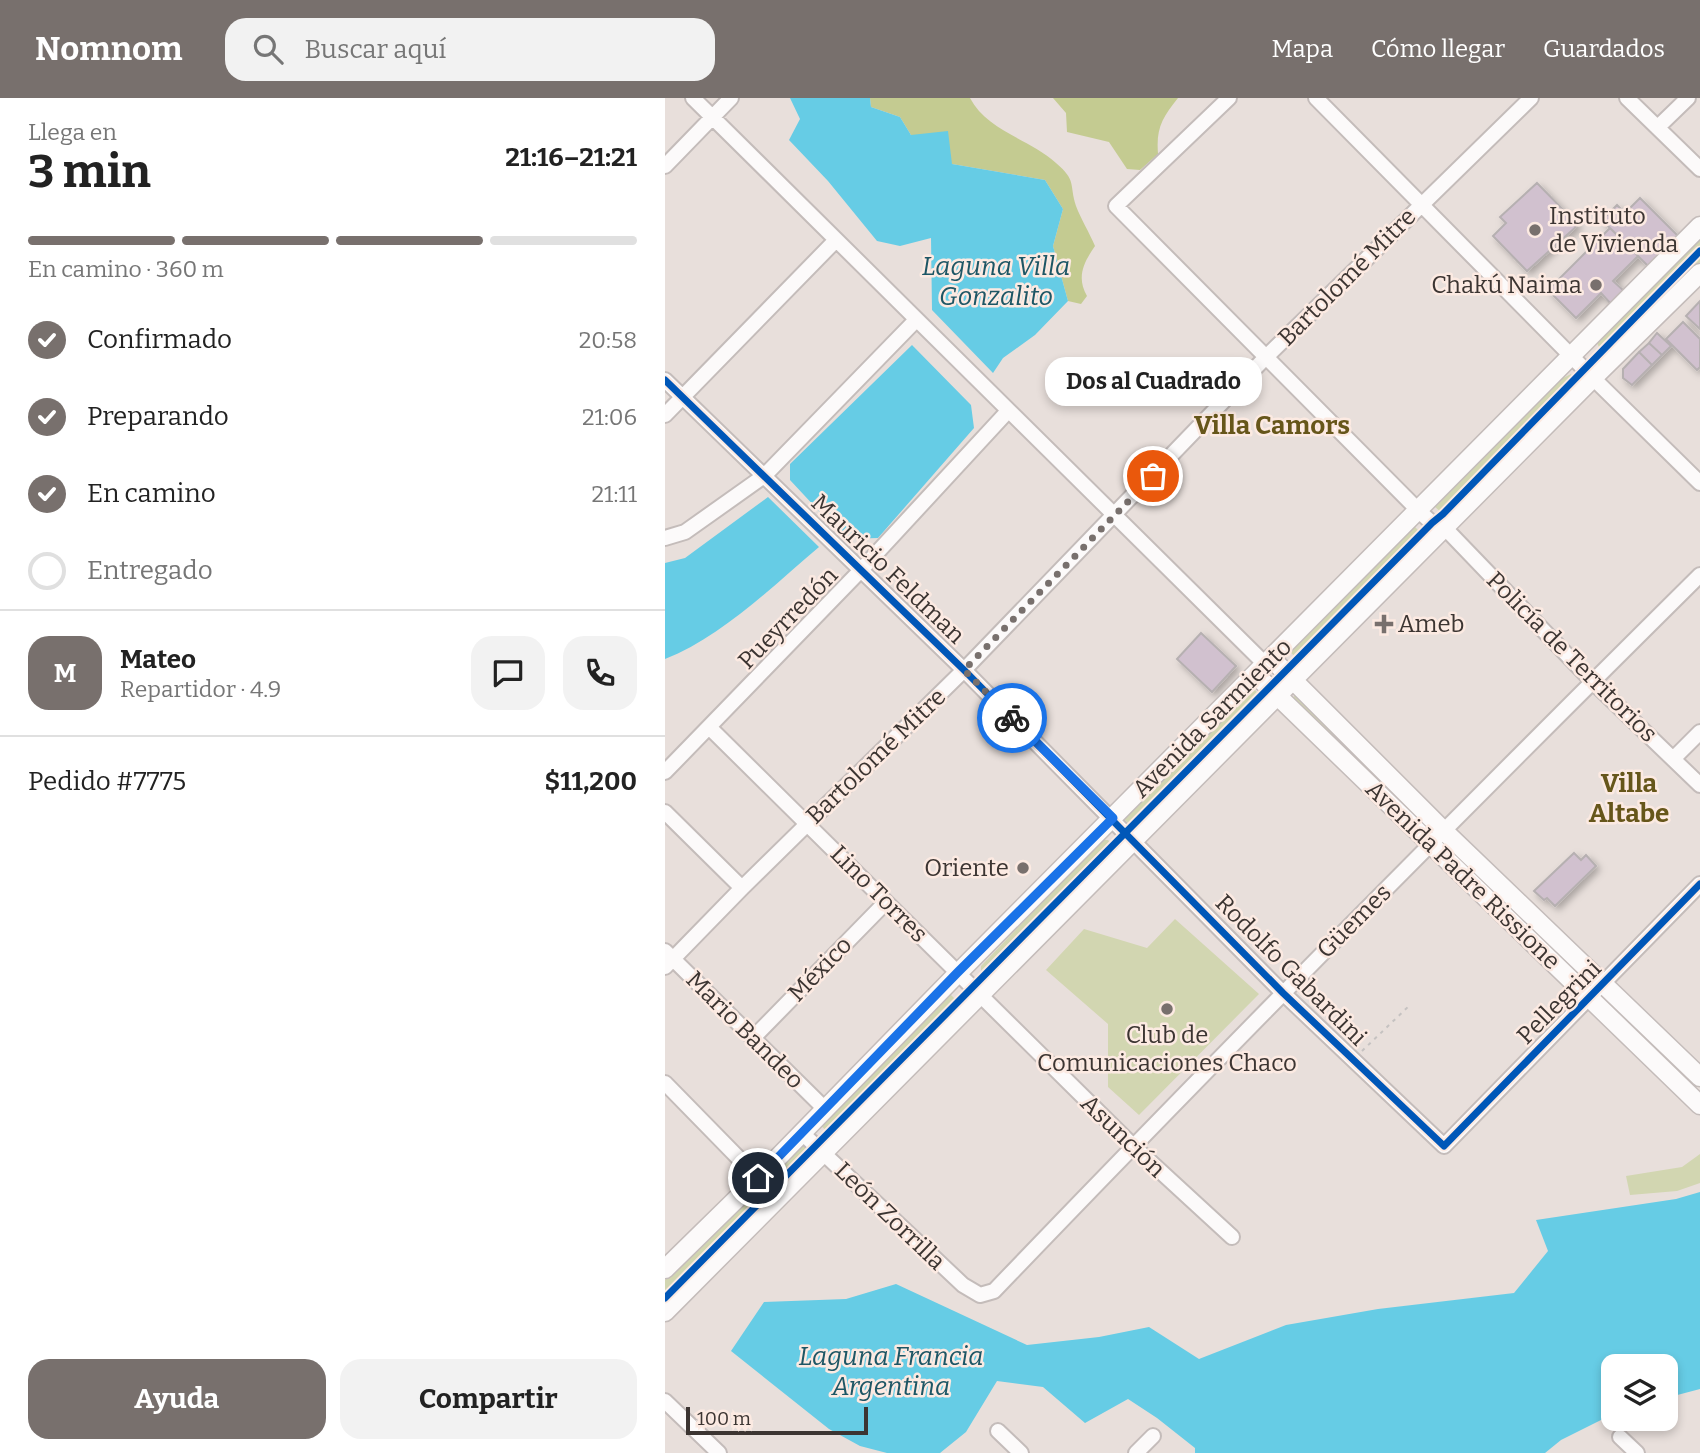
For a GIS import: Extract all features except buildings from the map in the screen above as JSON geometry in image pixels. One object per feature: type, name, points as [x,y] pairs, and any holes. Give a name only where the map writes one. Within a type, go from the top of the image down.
[{"type":"main road","name":"Avenida Sarmiento","points":[[665,1269],[1700,226]]},
{"type":"main road","name":"Avenida Sarmiento","points":[[665,1312],[1593,378],[1697,282]]},
{"type":"main road","name":"Avenida Padre Rissione","points":[[1264,665],[1293,679],[1443,830],[1700,1077]]},
{"type":"main road","name":"Avenida Padre Rissione","points":[[1264,665],[1278,694],[1700,1105]]},
{"type":"street","points":[[693,98],[1264,665]]},
{"type":"street","points":[[665,166],[731,98]]},
{"type":"street","name":"Policía de Territorios","points":[[1229,98],[1116,206],[1418,510],[1432,523],[1444,527],[1593,682],[1700,785]]},
{"type":"street","points":[[1316,98],[1700,483]]},
{"type":"street","name":"Bartolomé Mitre","points":[[668,959],[964,670],[1265,358],[1531,98]]},
{"type":"street","points":[[1627,98],[1700,169]]},
{"type":"street","points":[[1658,127],[1688,98]]},
{"type":"street","points":[[665,415],[836,240]]},
{"type":"street","points":[[665,538],[685,532],[764,476],[916,320]]},
{"type":"street","name":"Mauricio Feldman","points":[[665,380],[1113,818]]},
{"type":"street","name":"Pueyrredón","points":[[665,772],[861,570],[1008,411]]},
{"type":"street","name":"Güemes","points":[[980,1295],[994,1291],[1443,830],[1700,575]]},
{"type":"street","name":"Lino Torres","points":[[709,727],[958,972]]},
{"type":"street","points":[[1674,758],[1700,732]]},
{"type":"street","points":[[665,812],[742,888]]},
{"type":"street","name":"Rodolfo Gabardini","points":[[1113,818],[1283,993],[1444,1146]]},
{"type":"street","name":"Pellegrini","points":[[1444,1146],[1700,884]]},
{"type":"street","name":"México","points":[[754,1037],[886,902]]},
{"type":"street","name":"Mario Bandeo","points":[[668,959],[754,1037],[825,1109]]},
{"type":"street","name":"Asunción","points":[[958,972],[1133,1146],[1232,1237]]},
{"type":"street","points":[[665,1083],[758,1178]]},
{"type":"street","name":"León Zorrilla","points":[[802,1133],[963,1285],[980,1295]]},
{"type":"street","points":[[665,1401],[719,1453]]},
{"type":"street","points":[[998,1431],[1021,1453]]},
{"type":"street","points":[[1136,1453],[1153,1436]]},
{"type":"street","points":[[1620,1437],[1637,1453]]},
{"type":"path","points":[[1354,1059],[1411,1004]]},
{"type":"green space","points":[[870,98],[970,98],[987,119],[1046,155],[1063,169],[1070,179],[1076,206],[1095,246],[1083,270],[1082,282],[1087,296],[1081,304],[1068,301],[1053,246],[1063,209],[1045,180],[952,164],[911,135],[900,117],[871,107]]},
{"type":"green space","points":[[1053,98],[1178,98],[1161,124],[1158,154],[1140,170],[1127,169],[1109,142],[1067,132],[1066,113]]},
{"type":"green space","points":[[1700,237],[1700,262],[1609,354],[1601,351],[1597,343]]},
{"type":"green space","points":[[1571,374],[1577,381],[1570,392],[1446,517],[1433,505],[1559,380]]},
{"type":"green space","points":[[1413,525],[1425,537],[1302,663],[1289,651]]},
{"type":"green space","points":[[1252,687],[1264,699],[1133,828],[1122,817]]},
{"type":"green space","points":[[1298,693],[1428,821],[1421,828],[1291,699]]},
{"type":"green space","points":[[1102,840],[1108,840],[1114,846],[1113,852],[987,977],[981,971],[981,966]]},
{"type":"green space","name":"Club de Comunicaciones Chaco","points":[[1175,919],[1259,994],[1139,1115],[1108,1087],[1108,1024],[1046,970],[1084,929],[1147,948]]},
{"type":"green space","points":[[950,994],[962,1006],[831,1135],[818,1123]]},
{"type":"green space","points":[[802,1143],[814,1154],[671,1297],[665,1292],[665,1280]]},
{"type":"green space","points":[[1700,1154],[1700,1183],[1677,1191],[1630,1195],[1626,1176],[1682,1167]]},
{"type":"water","name":"Laguna Villa Gonzalito","points":[[790,98],[870,98],[871,107],[900,117],[911,135],[948,131],[952,164],[1045,180],[1063,209],[1053,246],[1068,301],[1035,335],[1003,358],[993,373],[932,310],[931,238],[900,246],[877,241],[828,181],[789,140],[800,119]]},
{"type":"water","name":"Laguna Villa Gonzalito","points":[[912,345],[971,405],[974,428],[878,538],[845,539],[790,480],[790,464]]},
{"type":"water","points":[[768,497],[819,547],[726,624],[706,638],[665,659],[665,563],[685,558]]},
{"type":"water","name":"Laguna Francia Argentina","points":[[1700,1192],[1700,1389],[1678,1395],[1678,1354],[1601,1354],[1601,1420],[1561,1440],[1545,1453],[1195,1453],[1195,1448],[1128,1399],[1085,1423],[1043,1387],[997,1381],[966,1432],[940,1453],[887,1453],[860,1446],[829,1429],[731,1351],[764,1302],[846,1299],[896,1284],[1027,1345],[1099,1337],[1149,1327],[1199,1359],[1286,1325],[1378,1309],[1514,1293],[1548,1251],[1536,1220],[1676,1199]]},
{"type":"cycle path","points":[[665,1298],[1443,514],[1700,251]]},
{"type":"cycle path","points":[[665,380],[964,670],[1283,993],[1444,1146],[1700,884]]},
{"type":"way so far","points":[[1012,718],[964,670],[1153,476]]},
{"type":"place","name":"Instituto de Vivienda","points":[[1535,230]]},
{"type":"place","name":"Chakú Naima","points":[[1596,285]]},
{"type":"place","name":"Dos al Cuadrado","points":[[1153,476]]},
{"type":"place","name":"Ameb","points":[[1384,624]]},
{"type":"place","name":"Oriente","points":[[1023,868]]},
{"type":"place","name":"Club de Comunicaciones Chaco","points":[[1167,1009]]},
{"type":"district","name":"Villa Camors","points":[[1272,425]]},
{"type":"district","name":"Villa Altabe","points":[[1629,798]]},
{"type":"route","points":[[758,1178],[958,972],[1113,818],[1012,718]]}]
